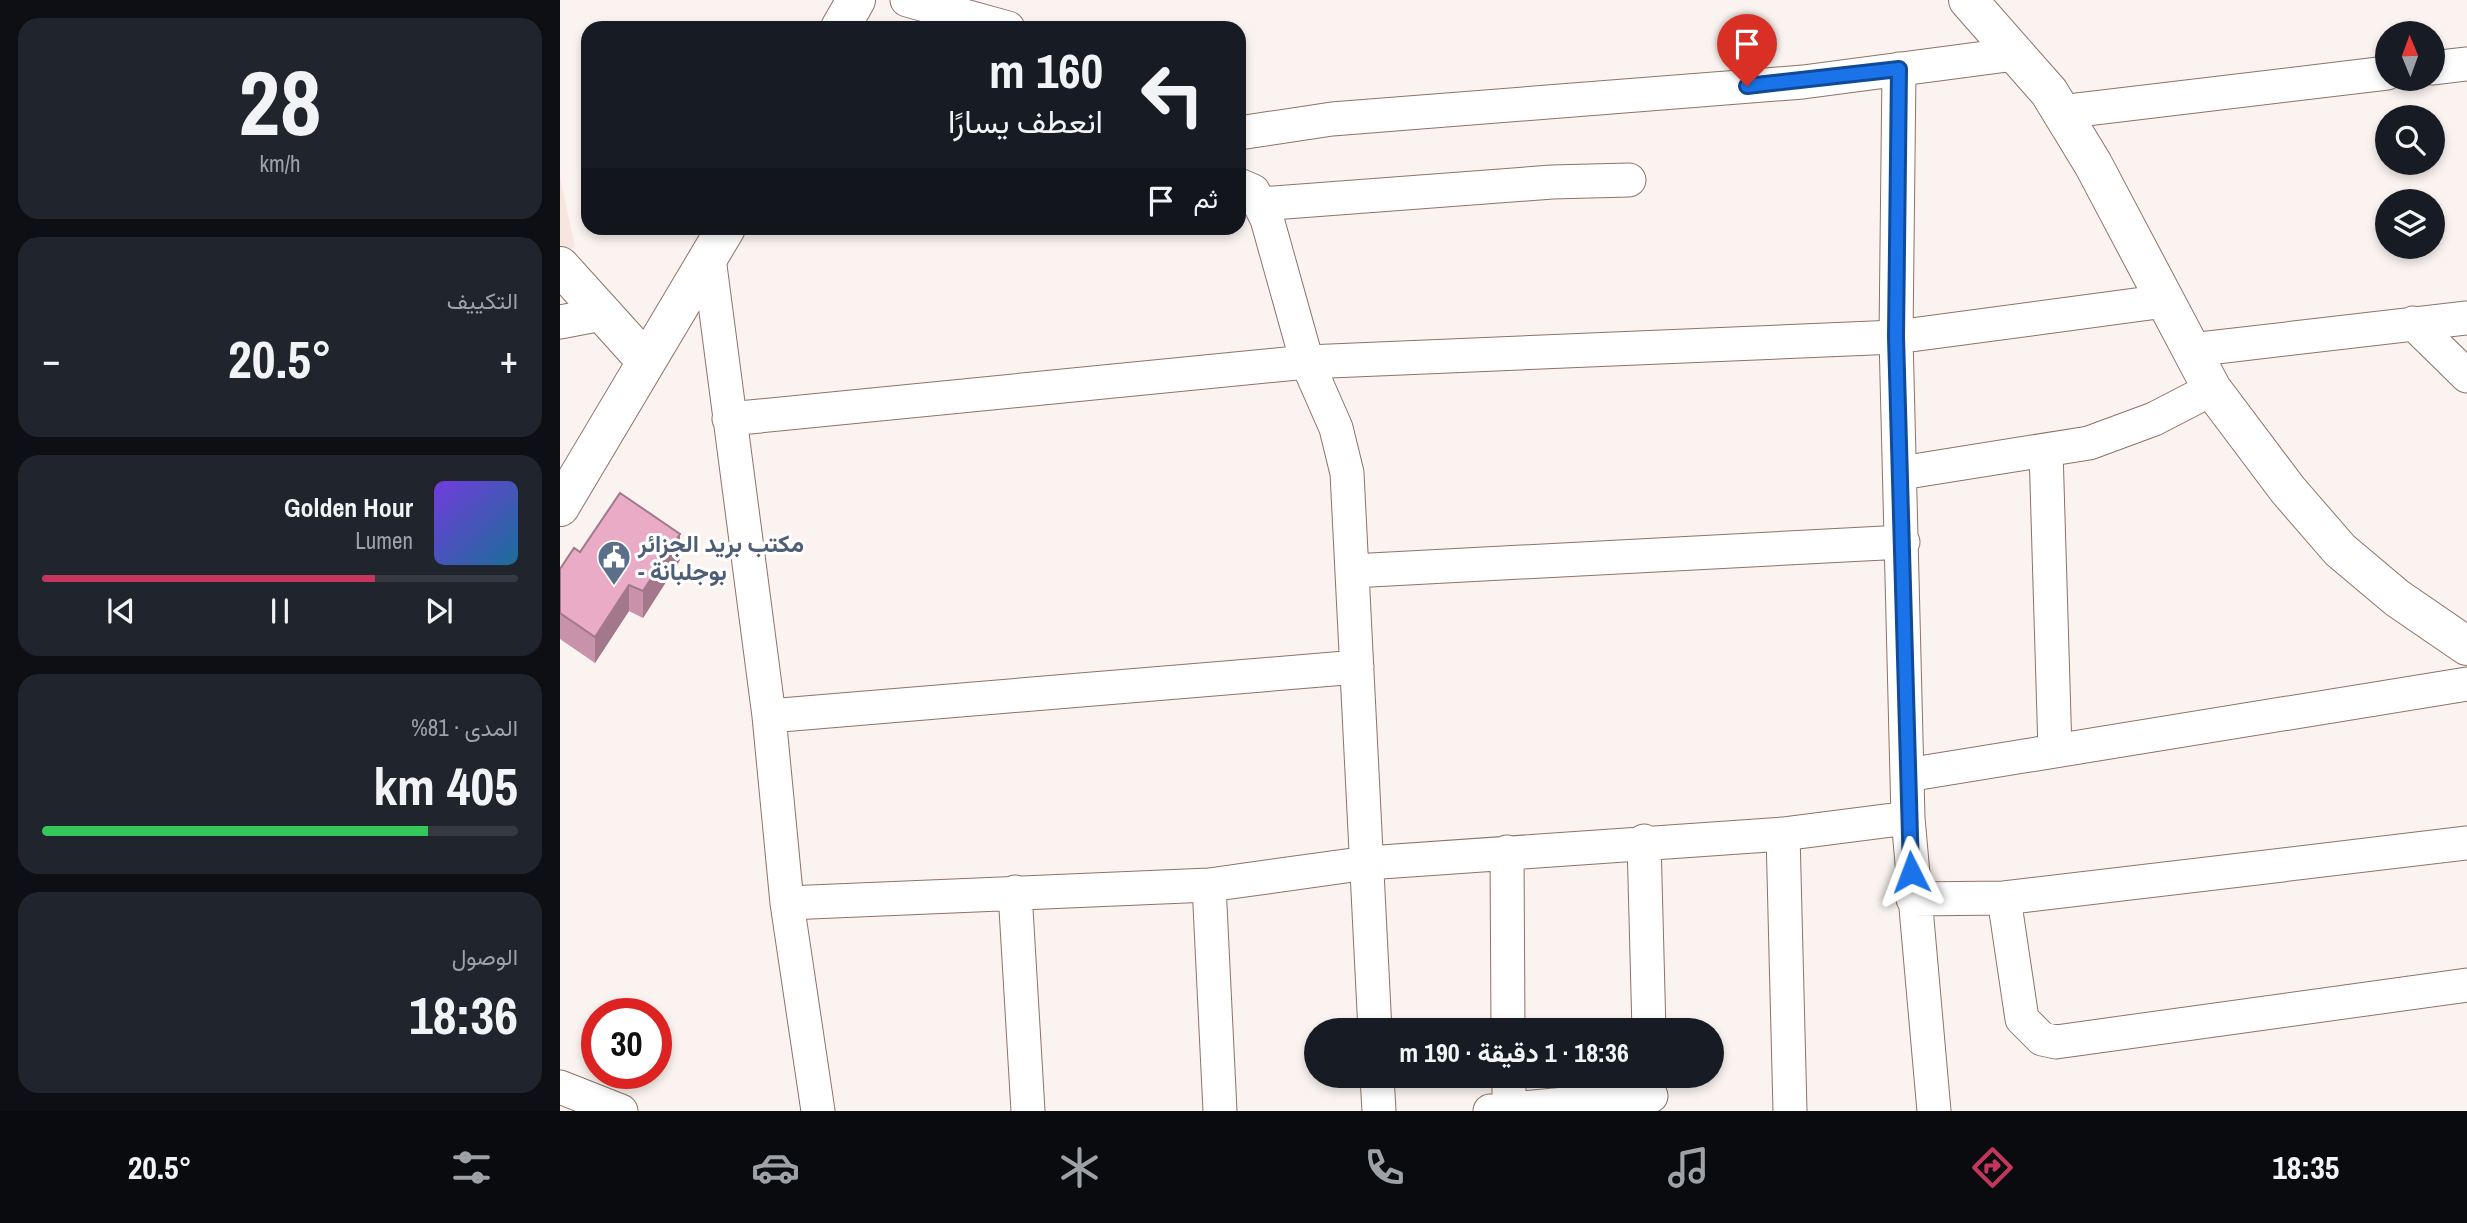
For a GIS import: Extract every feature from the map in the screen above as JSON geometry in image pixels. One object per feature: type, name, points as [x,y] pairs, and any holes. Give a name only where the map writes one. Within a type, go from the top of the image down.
[{"type":"street","points":[[844,21],[856,0]]},
{"type":"street","points":[[907,0],[983,21]]},
{"type":"street","points":[[1968,0],[2030,68],[2061,112],[2093,164],[2212,389],[2288,490],[2340,550],[2397,598],[2467,646]]},
{"type":"street","points":[[1246,132],[1332,120],[1802,82],[2015,54]]},
{"type":"street","points":[[2445,67],[2467,64]]},
{"type":"street","points":[[1899,69],[1896,337],[1908,818],[1913,899],[1934,1111]]},
{"type":"street","points":[[2061,112],[2375,75]]},
{"type":"street","points":[[1374,1018],[1347,473],[1336,428],[1307,362],[1250,195],[1629,180]]},
{"type":"street","points":[[560,507],[645,360],[718,243]]},
{"type":"street","points":[[718,243],[729,419],[769,716],[788,903],[818,1111]]},
{"type":"street","points":[[560,266],[645,360]]},
{"type":"street","points":[[729,419],[1307,362],[1896,337],[2165,301]]},
{"type":"street","points":[[560,322],[602,314]]},
{"type":"street","points":[[2191,350],[2467,318]]},
{"type":"street","points":[[2413,323],[2467,376]]},
{"type":"street","points":[[1901,473],[2090,443],[2154,419],[2212,389]]},
{"type":"street","points":[[2046,450],[2055,751]]},
{"type":"street","points":[[1352,571],[1903,542]]},
{"type":"street","points":[[769,716],[1357,667]]},
{"type":"street","points":[[1907,775],[2467,684]]},
{"type":"street","points":[[788,903],[1209,885],[1367,863],[1644,841],[1783,834],[1908,818]]},
{"type":"street","points":[[1783,834],[1790,1111]]},
{"type":"street","points":[[1644,841],[1649,1018]]},
{"type":"street","points":[[1913,899],[2004,898],[2467,843]]},
{"type":"street","points":[[1507,852],[1508,1018]]},
{"type":"street","points":[[1209,885],[1220,1111]]},
{"type":"street","points":[[1015,892],[1028,1111]]},
{"type":"street","points":[[2004,898],[2022,1019],[2042,1039],[2056,1042],[2467,985]]},
{"type":"street","points":[[560,1087],[621,1111]]},
{"type":"street","points":[[1378,1088],[1379,1111]]},
{"type":"street","points":[[1507,1088],[1503,1110],[1651,1095]]},
{"type":"shaded area","points":[[560,177],[575,247],[560,253]]},
{"type":"building","name":"مكتب بريد الجزائر - بوجلبانة","points":[[620,493],[680,534],[643,591],[629,585],[595,637],[560,613],[560,569],[574,548],[580,552]]},
{"type":"place","name":"مكتب بريد الجزائر - بوجلبانة","points":[[614,587]]},
{"type":"route","points":[[1747,86],[1802,82],[1899,69],[1896,337],[1911,872]]}]
